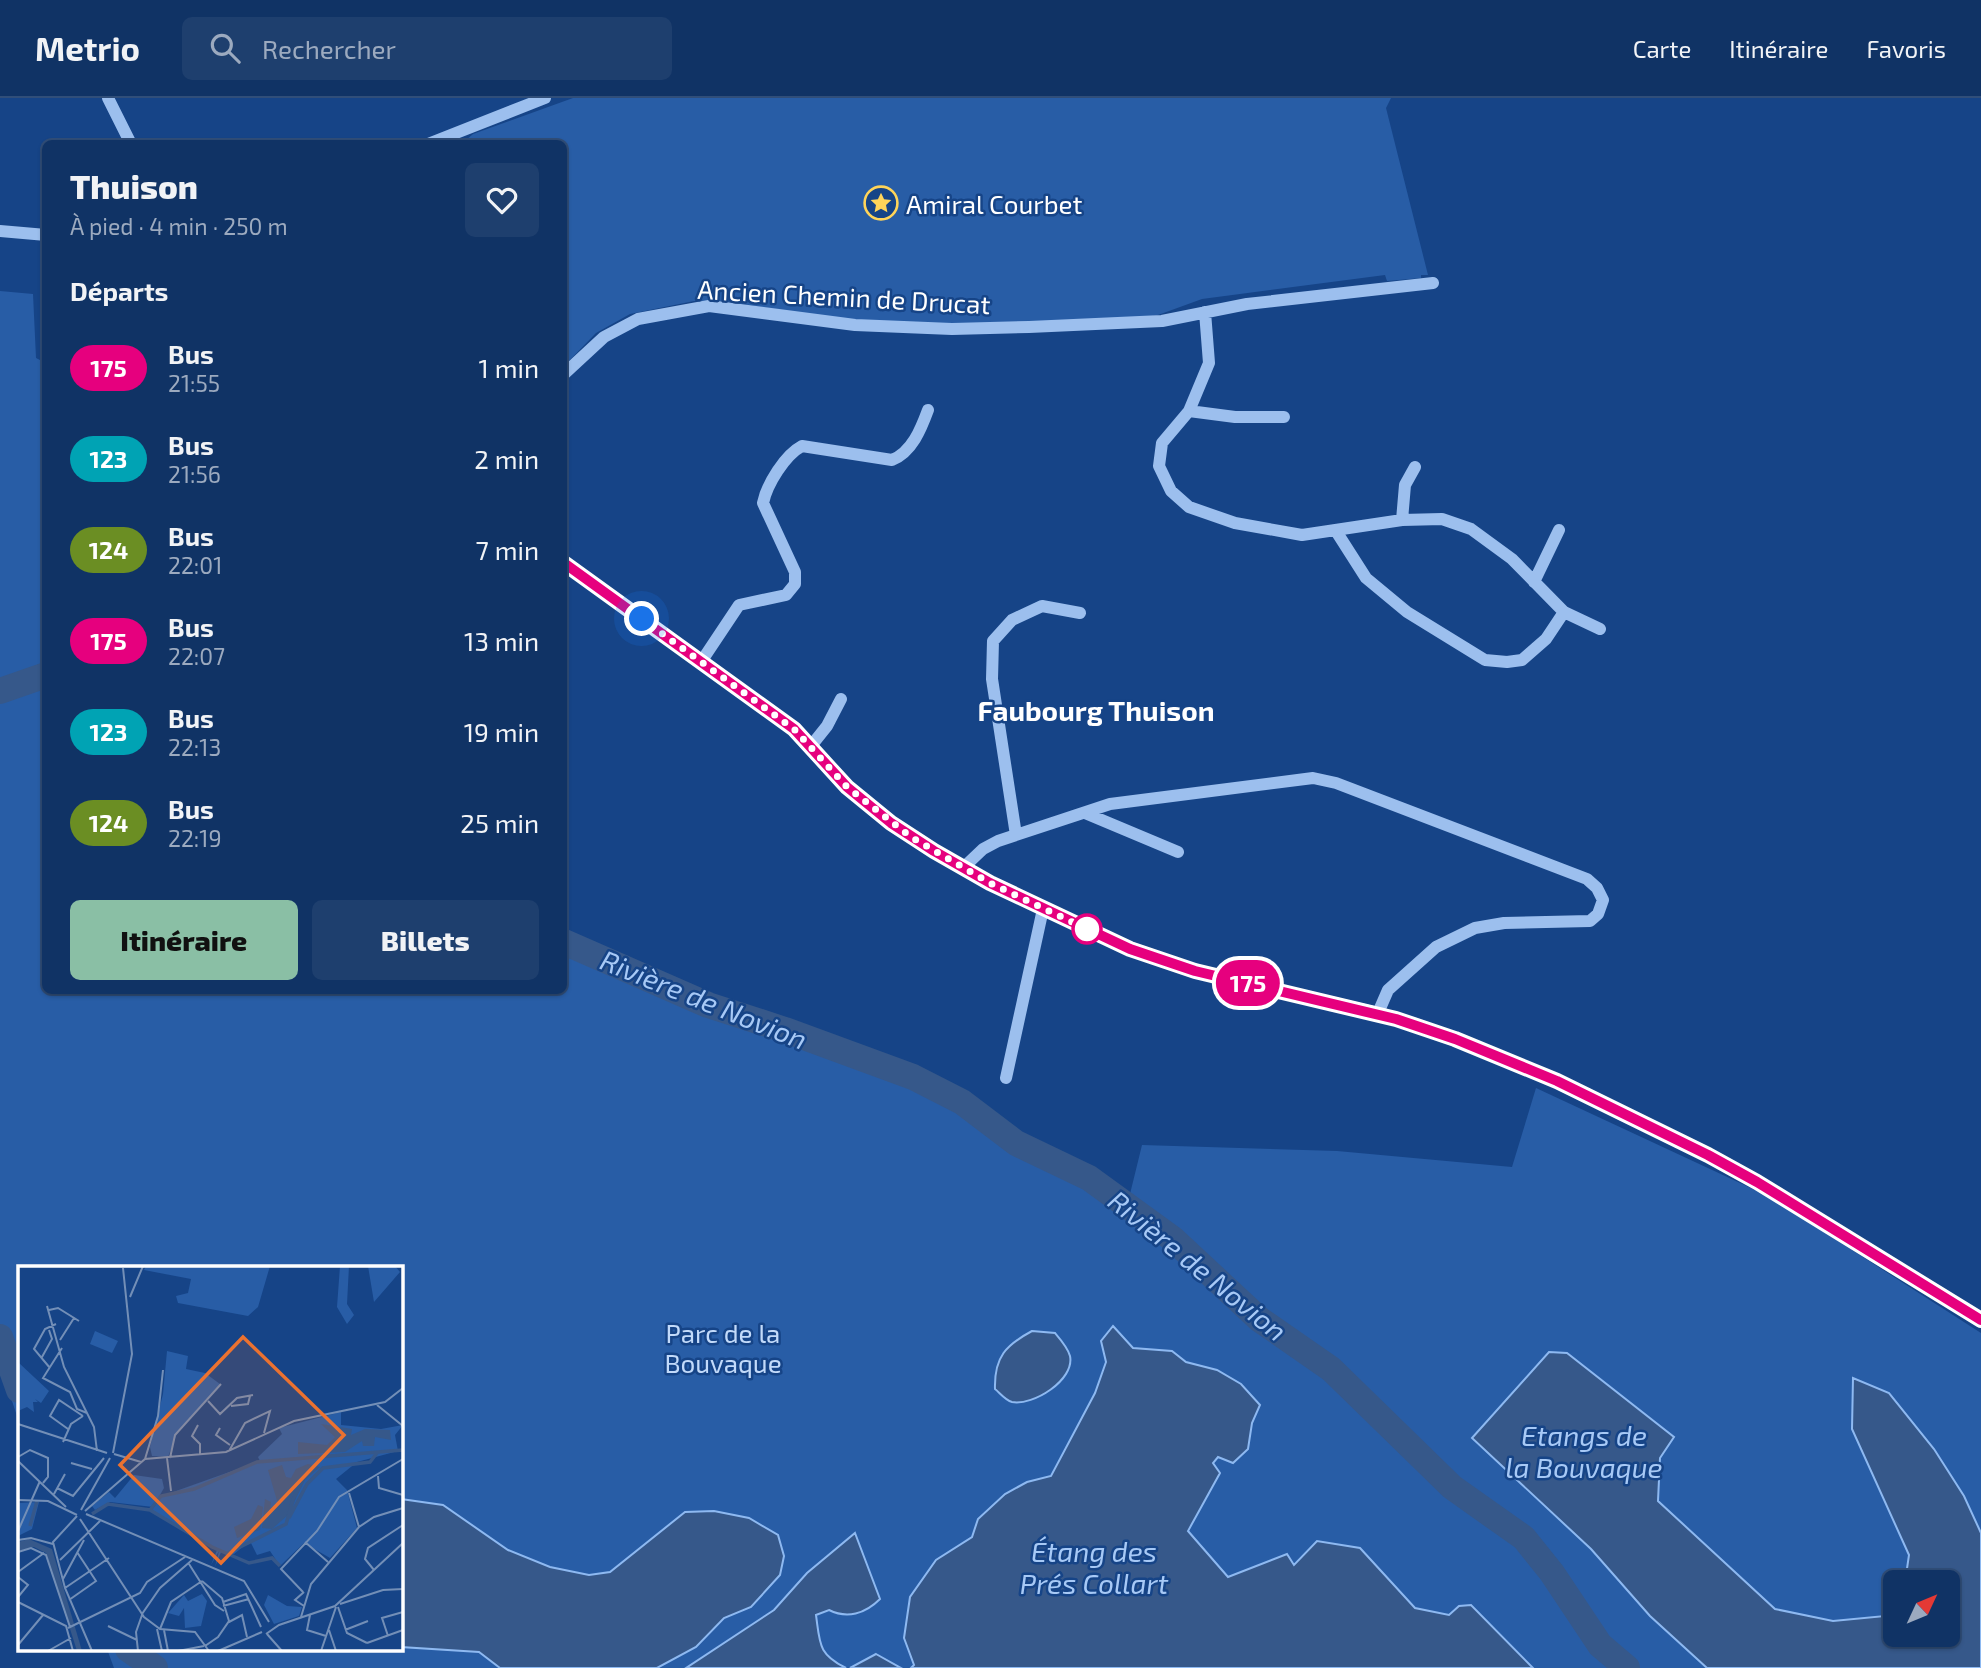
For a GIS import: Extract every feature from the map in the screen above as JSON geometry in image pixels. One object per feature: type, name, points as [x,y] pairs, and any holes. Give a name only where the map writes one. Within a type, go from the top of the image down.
[{"type":"street","points":[[108,98],[129,140]]},
{"type":"street","points":[[438,140],[545,98]]},
{"type":"street","points":[[0,231],[42,235]]},
{"type":"street","name":"Ancien Chemin de Drucat","points":[[567,371],[604,337],[638,319],[709,306],[855,325],[952,329],[1162,321],[1247,304],[1433,284]]},
{"type":"street","points":[[1205,312],[1209,363],[1189,411],[1162,443],[1159,466],[1171,491],[1189,507],[1235,523],[1302,535],[1402,520],[1442,519],[1471,529],[1513,559],[1564,612],[1600,629]]},
{"type":"street","points":[[701,662],[738,606],[786,595],[794,584],[795,572],[763,503],[765,493],[792,451],[802,446],[892,460],[901,456],[921,431],[928,410]]},
{"type":"street","points":[[1189,411],[1235,417],[1284,417]]},
{"type":"street","points":[[1402,520],[1405,485],[1415,467]]},
{"type":"street","points":[[1534,582],[1559,530]]},
{"type":"street","points":[[1336,531],[1366,578],[1407,611],[1485,660],[1522,660],[1546,639],[1564,612]]},
{"type":"street","points":[[567,565],[794,729],[847,787],[891,823],[963,868],[1130,949],[1195,971],[1378,1013],[1455,1039],[1557,1081],[1708,1155],[1865,1247],[1981,1320]]},
{"type":"street","points":[[1016,835],[992,679],[993,641],[1012,620],[1042,606],[1080,613]]},
{"type":"street","points":[[811,746],[827,726],[841,699]]},
{"type":"street","points":[[963,868],[983,849],[1016,835],[1110,804],[1313,778],[1336,783],[1575,874],[1587,879],[1597,888],[1603,900],[1598,914],[1590,921],[1504,923],[1475,928],[1436,947],[1388,990],[1378,1013]]},
{"type":"street","points":[[1085,813],[1178,852]]},
{"type":"street","points":[[1006,1078],[1043,909]]},
{"type":"green space","points":[[573,98],[1391,98],[1386,108],[1428,275],[1387,281],[1385,275],[1202,299],[1158,315],[1136,319],[934,329],[804,314],[725,301],[694,301],[630,314],[596,333],[567,363],[567,140],[466,140],[473,134]]},
{"type":"green space","points":[[0,291],[33,294],[36,358],[42,361],[42,663],[0,679]]},
{"type":"green space","name":"Parc de la Bouvaque","points":[[42,687],[42,994],[567,994],[567,938],[710,1000],[916,1074],[966,1101],[1017,1139],[1130,1194],[1142,1145],[1337,1151],[1512,1167],[1536,1088],[1768,1196],[1981,1333],[1981,1668],[114,1668],[107,1650],[402,1650],[402,1266],[18,1266],[18,1419],[0,1365],[0,700]]},
{"type":"water","name":"Étang des Prés Collart","points":[[1113,1326],[1133,1348],[1172,1351],[1186,1362],[1217,1370],[1241,1384],[1260,1405],[1252,1423],[1248,1449],[1233,1463],[1218,1457],[1213,1463],[1220,1473],[1188,1531],[1228,1577],[1287,1554],[1294,1565],[1317,1541],[1360,1548],[1415,1608],[1449,1615],[1459,1606],[1471,1605],[1533,1668],[911,1668],[914,1665],[904,1638],[910,1597],[936,1560],[972,1537],[978,1519],[1005,1494],[1027,1482],[1051,1476],[1095,1393],[1106,1362],[1101,1341]]},
{"type":"water","points":[[1032,1331],[1055,1333],[1068,1350],[1070,1365],[1066,1374],[1051,1390],[1031,1400],[1012,1402],[995,1389],[999,1360],[1015,1341]]},
{"type":"water","name":"Etangs de la Bouvaque","points":[[1549,1352],[1567,1353],[1674,1437],[1660,1458],[1658,1501],[1775,1609],[1833,1621],[1883,1616],[1883,1647],[1960,1647],[1960,1570],[1907,1570],[1909,1555],[1852,1429],[1853,1378],[1889,1393],[1934,1449],[1964,1496],[1981,1533],[1981,1668],[1707,1668],[1650,1616],[1591,1549],[1472,1438]]},
{"type":"water","points":[[402,1499],[443,1505],[508,1550],[550,1567],[589,1575],[610,1572],[685,1512],[714,1511],[749,1518],[778,1535],[784,1556],[780,1575],[751,1607],[724,1618],[696,1647],[657,1668],[500,1668],[479,1652],[402,1647]]},
{"type":"water","points":[[855,1533],[880,1599],[856,1614],[829,1610],[816,1615],[818,1634],[825,1653],[846,1668],[686,1668],[774,1610],[807,1573]]},
{"type":"water","points":[[876,1654],[901,1668],[850,1668]]},
{"type":"waterway","name":"Rivière de Novion","points":[[0,691],[42,676]]},
{"type":"waterway","name":"Rivière de Novion","points":[[567,943],[708,1005],[913,1077],[962,1102],[1016,1143],[1089,1178],[1173,1239],[1259,1319],[1331,1369],[1452,1487],[1524,1538],[1552,1573],[1600,1645],[1627,1668]]},
{"type":"waterway","points":[[0,1337],[18,1387]]},
{"type":"waterway","points":[[129,1650],[155,1668]]},
{"type":"bus line","name":"175","points":[[567,565],[794,729],[847,787],[891,823],[990,883],[1130,949],[1195,971],[1396,1019],[1455,1039],[1557,1081],[1633,1117],[1757,1182],[1981,1320]]},
{"type":"place","name":"Amiral Courbet","points":[[881,203]]},
{"type":"district","name":"Faubourg Thuison","points":[[1096,710]]},
{"type":"route","points":[[642,619],[794,729],[847,787],[911,837],[990,883],[1087,929]]}]
